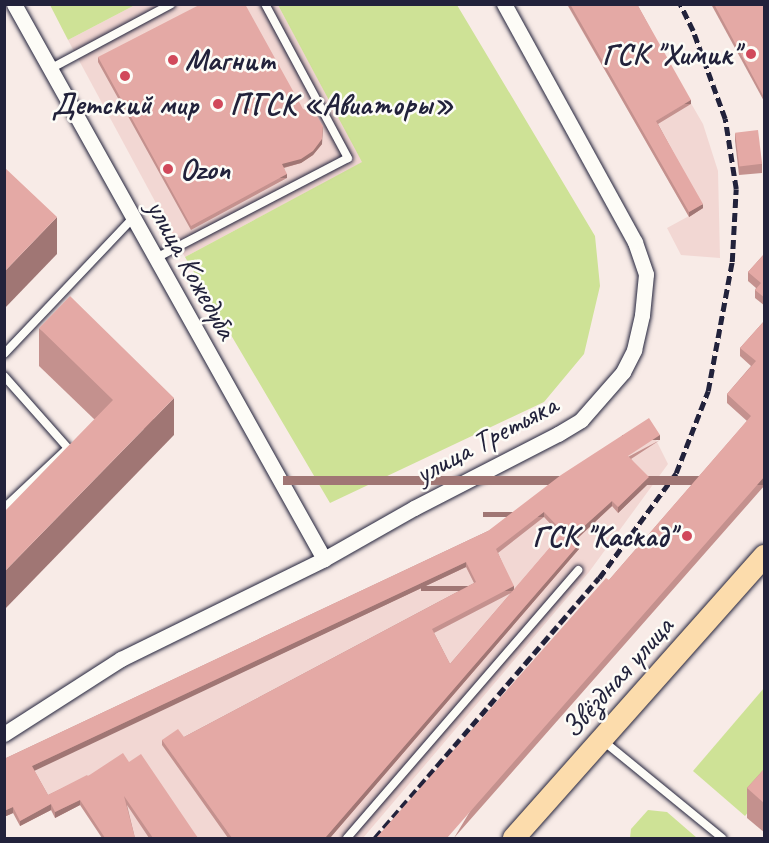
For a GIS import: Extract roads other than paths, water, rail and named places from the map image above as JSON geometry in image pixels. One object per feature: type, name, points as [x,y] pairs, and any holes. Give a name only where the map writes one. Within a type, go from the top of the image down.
[{"type":"main road","name":"Звёздная улица","points":[[514,838],[765,555]]},
{"type":"street","name":"улица Кожедуба","points":[[14,4],[324,560]]},
{"type":"street","name":"улица Третьяка","points":[[4,734],[121,659],[324,560],[414,508],[581,420],[623,372],[634,350],[642,315],[646,274],[635,242],[504,4]]},
{"type":"lane","points":[[50,69],[171,4]]},
{"type":"lane","points":[[156,258],[348,158],[265,4]]},
{"type":"lane","points":[[4,354],[133,218]]},
{"type":"lane","points":[[4,376],[68,448],[4,508]]},
{"type":"lane","points":[[347,838],[578,570]]},
{"type":"lane","points":[[601,739],[722,838]]},
{"type":"railway","points":[[375,838],[599,578],[676,473],[708,391],[732,262],[736,189],[725,119],[693,31],[680,4]]},
{"type":"place","name":"ГСК \"Химик\"","points":[[751,54]]},
{"type":"place","name":"Магнит","points":[[173,60]]},
{"type":"place","name":"Детский мир","points":[[125,76]]},
{"type":"place","name":"ПГСК «Авиаторы»","points":[[218,104]]},
{"type":"place","name":"Ozon","points":[[168,169]]},
{"type":"place","name":"ГСК \"Каскад\"","points":[[687,536]]}]
